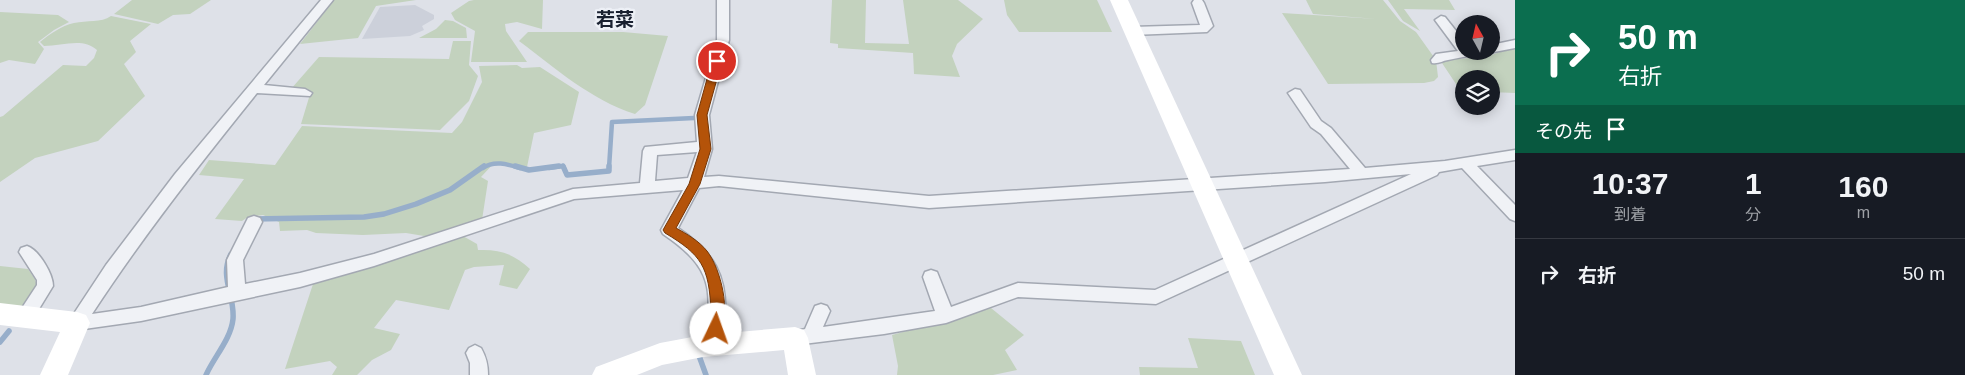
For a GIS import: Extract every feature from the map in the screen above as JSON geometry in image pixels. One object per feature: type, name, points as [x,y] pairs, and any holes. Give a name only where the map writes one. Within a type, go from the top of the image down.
[{"type":"street","points":[[54,375],[77,322],[139,232],[180,178],[327,0]]},
{"type":"street","points":[[713,345],[718,314],[715,278],[703,255],[688,241],[669,230],[694,184],[705,146],[702,115],[723,40],[723,0]]},
{"type":"street","points":[[1119,0],[1288,375]]},
{"type":"street","points":[[1132,31],[1203,29],[1207,26],[1198,3]]},
{"type":"street","points":[[1441,20],[1455,39]]},
{"type":"street","points":[[1500,48],[1515,44]]},
{"type":"street","points":[[1437,60],[1441,57],[1455,54]]},
{"type":"street","points":[[255,89],[305,93]]},
{"type":"street","points":[[1295,93],[1316,124],[1326,131],[1362,174]]},
{"type":"street","points":[[647,188],[650,151],[705,146]]},
{"type":"street","points":[[12,316],[77,322],[141,314],[300,280],[374,260],[573,194],[719,181],[929,202],[1362,174],[1513,158]]},
{"type":"street","points":[[1464,162],[1515,215]]},
{"type":"street","points":[[606,375],[660,354],[713,345],[803,337],[946,316],[1018,290],[1156,297],[1445,166]]},
{"type":"street","points":[[237,292],[235,260],[254,222]]},
{"type":"street","points":[[12,316],[45,286],[45,279],[26,252]]},
{"type":"street","points":[[931,276],[946,316]]},
{"type":"street","points":[[802,375],[803,337],[821,311]]},
{"type":"street","points":[[475,353],[479,375]]},
{"type":"shaded area","points":[[415,5],[434,15],[434,19],[422,26],[424,30],[410,36],[362,39],[380,7]]},
{"type":"green space","points":[[132,0],[211,0],[190,14],[173,15],[158,24],[114,14]]},
{"type":"green space","points":[[334,0],[416,0],[376,6],[358,38],[300,44]]},
{"type":"green space","points":[[543,0],[542,29],[517,22],[505,24],[506,31],[527,62],[471,62],[475,31],[455,20],[451,13],[469,1]]},
{"type":"green space","points":[[832,0],[866,0],[865,43],[909,44],[903,0],[958,0],[983,19],[957,44],[952,56],[960,77],[914,74],[913,53],[838,48],[838,44],[830,43]]},
{"type":"green space","points":[[1004,0],[1097,0],[1112,32],[1019,32],[1007,15]]},
{"type":"green space","points":[[1306,0],[1383,0],[1400,21],[1416,32],[1436,60],[1438,77],[1434,81],[1424,83],[1328,84],[1282,13],[1377,19],[1313,14]]},
{"type":"green space","points":[[1388,0],[1449,0],[1455,10],[1404,9],[1420,31],[1403,21]]},
{"type":"green space","points":[[0,12],[58,15],[69,22],[38,42],[44,49],[35,64],[9,60],[0,63]]},
{"type":"green space","points":[[111,16],[151,24],[130,41],[136,52],[124,64],[145,96],[98,141],[35,158],[0,182],[0,117],[63,65],[86,66],[94,58],[97,50],[91,46],[79,43],[44,46],[40,42],[69,24],[103,20]]},
{"type":"green space","points":[[445,20],[453,21],[466,28],[467,38],[419,38],[436,29]]},
{"type":"green space","points":[[528,32],[623,32],[668,36],[645,105],[635,114],[588,92],[519,41]]},
{"type":"green space","points":[[453,41],[471,41],[469,65],[478,76],[469,101],[440,130],[301,124],[311,91],[291,89],[319,57],[449,59]]},
{"type":"green space","points":[[1515,49],[1515,93],[1500,92],[1500,70],[1455,70],[1455,82],[1440,60],[1500,60],[1500,52]]},
{"type":"green space","points":[[517,65],[522,68],[540,67],[579,92],[571,125],[534,133],[527,167],[495,162],[481,177],[488,181],[482,220],[430,237],[406,233],[363,235],[316,233],[307,230],[280,231],[279,222],[263,215],[248,217],[242,221],[215,219],[244,179],[199,175],[209,160],[275,165],[302,126],[452,133],[462,122],[482,82],[479,66]]},
{"type":"green space","points":[[463,236],[477,244],[478,250],[493,250],[506,253],[530,269],[517,289],[499,285],[504,265],[474,267],[465,270],[449,310],[396,300],[374,328],[400,334],[391,350],[372,360],[357,375],[332,375],[337,367],[330,361],[285,369],[314,281]]},
{"type":"green space","points":[[0,266],[28,269],[35,279],[38,290],[24,311],[0,309]]},
{"type":"green space","points":[[991,308],[1024,335],[1005,350],[1017,370],[993,375],[897,375],[898,366],[892,335]]},
{"type":"green space","points":[[1188,338],[1241,341],[1255,375],[1140,375],[1139,367],[1198,368]]},
{"type":"waterway","points":[[609,168],[612,122],[694,118]]},
{"type":"waterway","points":[[483,168],[496,163],[520,168]]},
{"type":"waterway","points":[[253,219],[364,217],[384,214],[416,204],[450,190],[484,166]]},
{"type":"waterway","points":[[515,166],[529,170],[559,166]]},
{"type":"waterway","points":[[549,168],[563,166]]},
{"type":"waterway","points":[[563,166],[567,175],[609,171],[609,168]]},
{"type":"waterway","points":[[206,375],[226,341],[232,326],[233,310],[227,278],[228,262],[231,254]]},
{"type":"waterway","points":[[0,342],[9,331]]},
{"type":"waterway","points":[[698,353],[706,375]]},
{"type":"district","name":"若菜","points":[[615,19]]},
{"type":"route","points":[[716,329],[718,314],[715,278],[703,255],[688,241],[669,230],[694,184],[705,149],[702,115],[717,61]]}]
